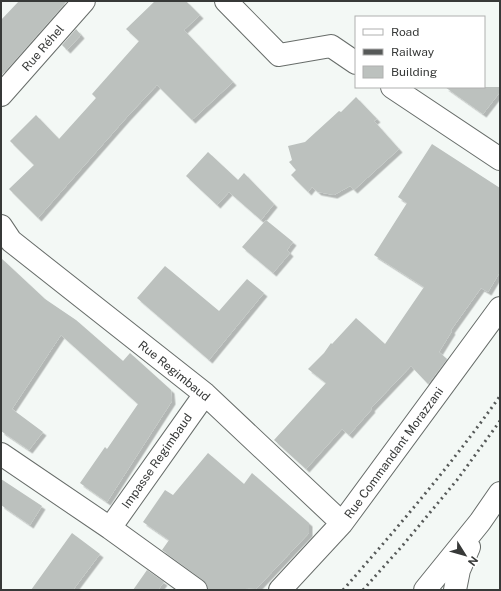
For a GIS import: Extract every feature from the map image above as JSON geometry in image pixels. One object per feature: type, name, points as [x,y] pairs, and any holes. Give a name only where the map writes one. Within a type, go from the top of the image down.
[{"type":"street","name":"Rue Réhel","points":[[1,95],[84,1]]},
{"type":"street","points":[[226,1],[279,56],[331,46],[355,62]]},
{"type":"street","points":[[394,88],[500,159]]},
{"type":"street","name":"Rue Regimbaud","points":[[1,226],[11,241],[205,394],[342,523]]},
{"type":"street","name":"Rue Commandant Morazzani","points":[[280,590],[342,523],[500,308]]},
{"type":"street","name":"Impasse Regimbaud","points":[[110,528],[205,394]]},
{"type":"street","points":[[1,454],[110,528],[196,590]]},
{"type":"street","points":[[425,590],[480,522],[500,493]]},
{"type":"street","points":[[455,590],[459,570],[480,522]]},
{"type":"building","points":[[19,1],[67,1],[1,76],[1,20]]},
{"type":"building","points":[[155,1],[186,1],[200,15],[184,30],[233,82],[192,120],[157,85],[38,218],[9,189],[34,165],[10,141],[36,115],[59,139],[96,98],[92,94],[139,41],[126,29]]},
{"type":"building","points":[[76,29],[81,35],[67,50],[62,45]]},
{"type":"building","points":[[500,87],[500,92],[483,114],[446,88]]},
{"type":"building","points":[[356,97],[377,119],[374,121],[399,149],[354,190],[350,186],[334,195],[318,192],[312,187],[308,192],[291,175],[296,170],[289,162],[292,160],[288,146],[305,142],[339,111],[341,112]]},
{"type":"building","points":[[432,144],[500,188],[500,272],[488,292],[481,288],[451,330],[452,331],[439,352],[447,359],[428,384],[411,366],[371,408],[372,409],[349,435],[342,429],[306,469],[274,440],[326,383],[308,369],[356,318],[385,344],[424,287],[374,255],[407,203],[398,197]]},
{"type":"building","points":[[208,152],[238,180],[244,173],[274,204],[261,220],[229,192],[217,205],[186,176]]},
{"type":"building","points":[[266,220],[293,242],[287,250],[290,253],[273,273],[242,247]]},
{"type":"building","points":[[1,258],[45,299],[76,320],[123,361],[130,353],[171,390],[172,401],[107,502],[80,483],[105,447],[107,449],[138,404],[61,335],[12,409],[43,432],[29,450],[1,431]]},
{"type":"building","points":[[165,266],[219,311],[247,279],[264,293],[209,360],[137,298]]},
{"type":"building","points":[[208,453],[244,484],[252,473],[309,523],[309,533],[256,589],[208,590],[207,585],[203,580],[162,550],[169,540],[143,522],[165,490],[173,495]]},
{"type":"building","points":[[1,479],[42,506],[30,525],[1,505]]},
{"type":"building","points":[[72,533],[100,554],[73,590],[31,590]]},
{"type":"building","points":[[147,570],[164,582],[158,590],[133,590]]},
{"type":"railway","points":[[343,590],[444,471],[500,396]]},
{"type":"railway","points":[[363,590],[457,480],[500,421]]}]
